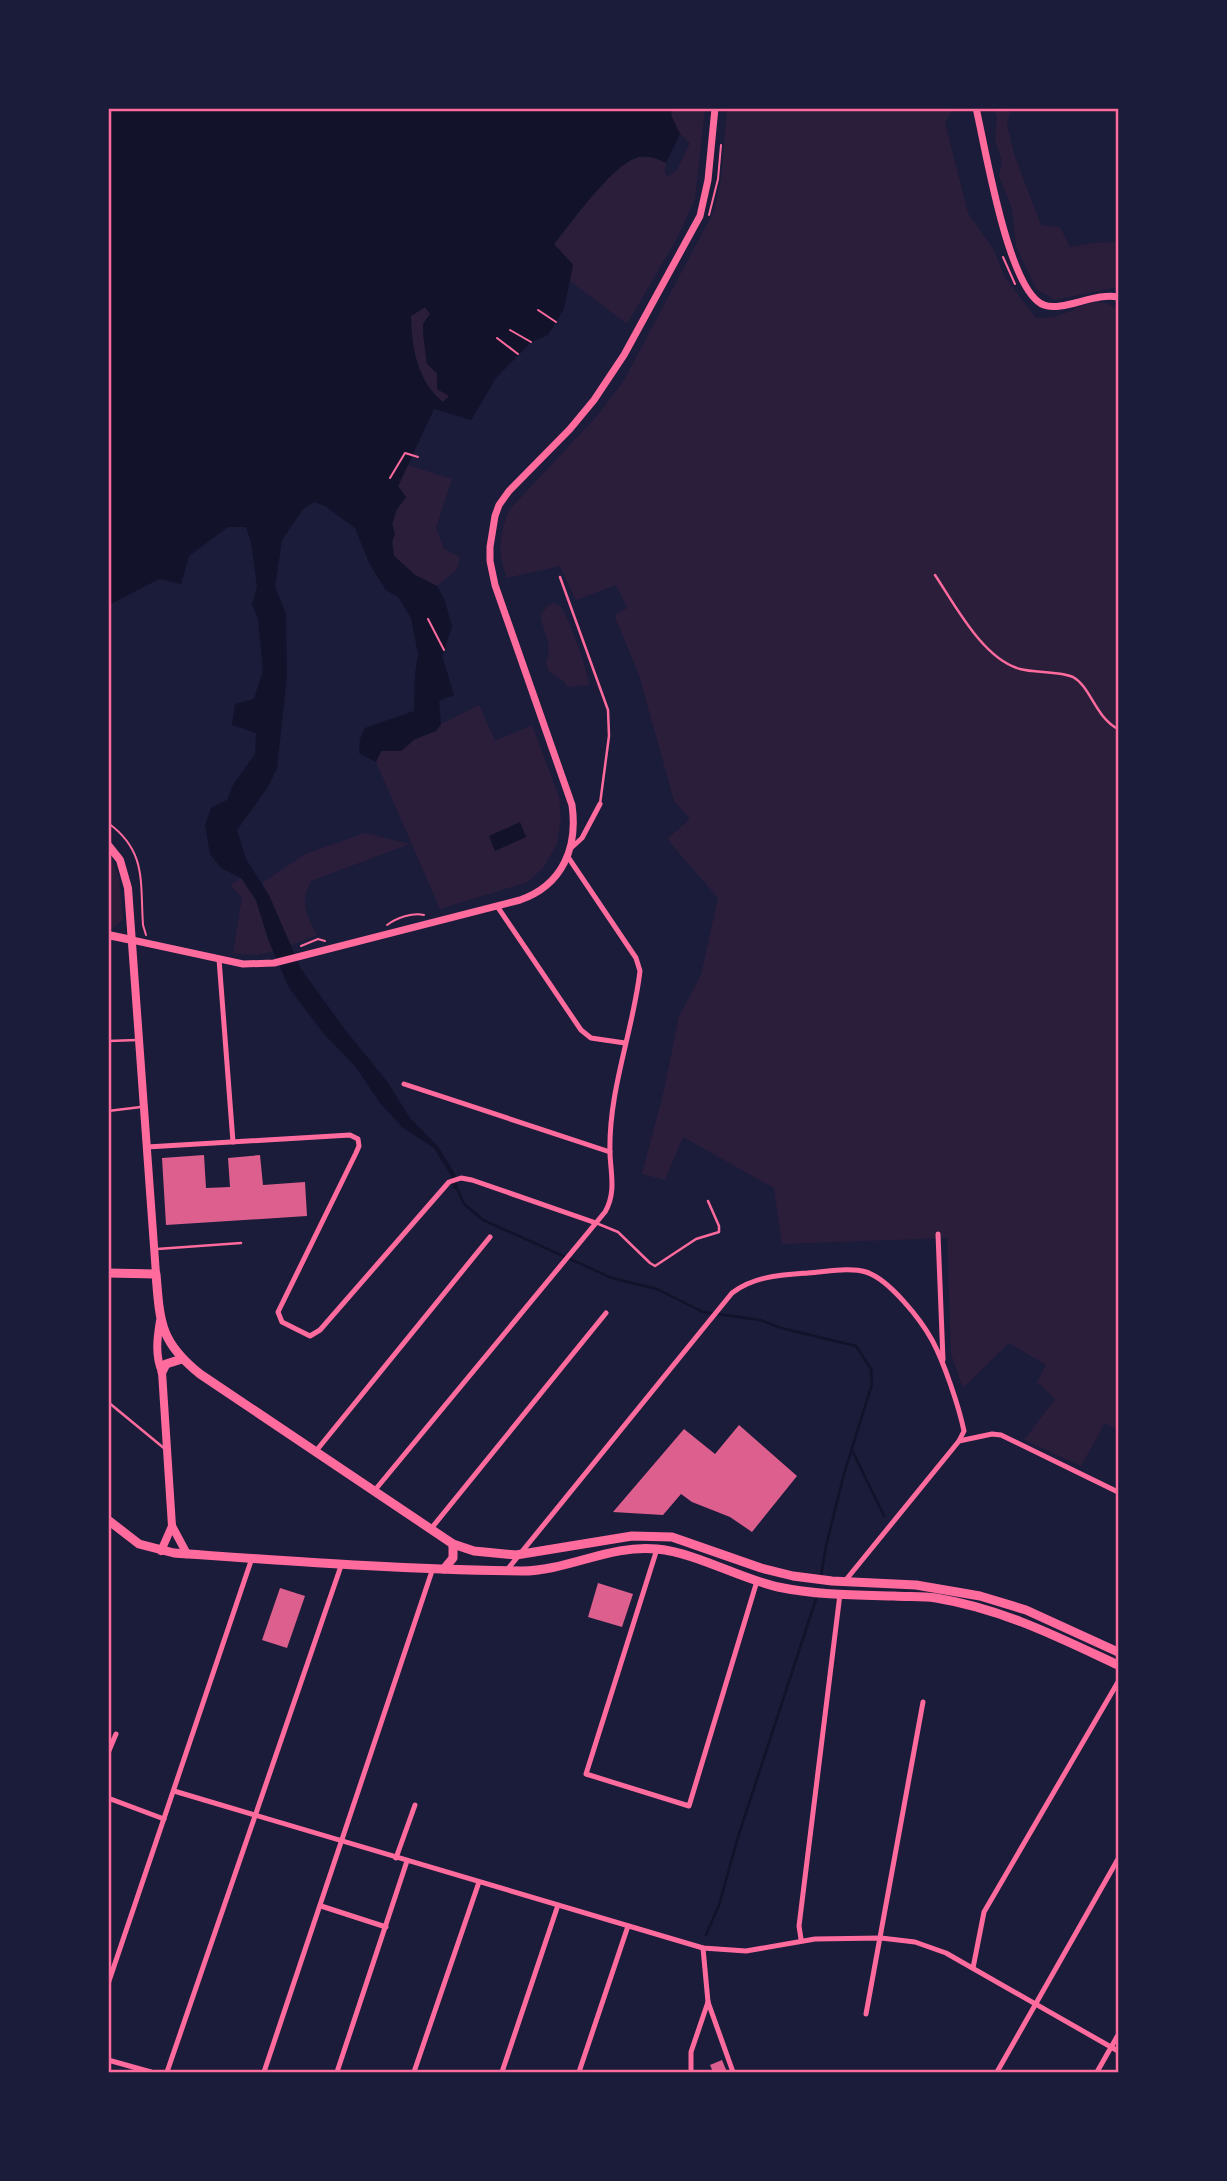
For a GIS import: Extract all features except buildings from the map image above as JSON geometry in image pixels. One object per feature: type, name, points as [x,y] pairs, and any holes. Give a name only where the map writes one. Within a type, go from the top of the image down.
[{"type":"main road","points":[[108,845],[120,860],[126,876],[160,1321],[156,1342],[158,1363],[162,1372],[172,1526],[187,1554]]},
{"type":"main road","points":[[108,934],[132,940]]},
{"type":"main road","points":[[108,1273],[156,1274]]},
{"type":"main road","points":[[160,1321],[168,1340],[182,1359],[200,1374],[453,1544],[474,1551],[516,1555],[632,1536],[657,1535],[684,1540],[761,1568],[811,1579],[916,1585],[980,1596],[1026,1610],[1118,1652]]},
{"type":"main road","points":[[162,1372],[166,1364],[182,1359]]},
{"type":"main road","points":[[108,1520],[139,1544],[161,1551],[464,1571],[542,1569],[631,1550],[657,1549],[677,1553],[757,1581],[808,1591],[933,1598],[985,1609],[1034,1626],[1118,1665]]},
{"type":"main road","points":[[161,1551],[172,1526]]},
{"type":"main road","points":[[444,1569],[453,1558],[453,1544]]},
{"type":"street","points":[[132,940],[219,959],[253,964],[274,962],[300,952],[531,896],[557,875],[571,848],[574,817],[495,585],[490,561],[492,530],[499,505],[509,491],[585,411],[613,372],[700,216],[708,180],[715,108]]},
{"type":"street","points":[[976,108],[1001,223],[1016,268],[1031,294],[1043,305],[1059,306],[1108,295],[1118,296]]},
{"type":"street","points":[[571,848],[582,838],[600,804]]},
{"type":"street","points":[[375,1490],[605,1212],[612,1195],[610,1152],[613,1111],[639,964],[568,856]]},
{"type":"street","points":[[497,906],[581,1030],[591,1038],[625,1043]]},
{"type":"street","points":[[219,959],[233,1142]]},
{"type":"street","points":[[404,1084],[610,1152]]},
{"type":"street","points":[[147,1147],[349,1135],[358,1139],[356,1153],[278,1312],[282,1322],[310,1336],[314,1335],[449,1182],[461,1178],[596,1223]]},
{"type":"street","points":[[938,1234],[943,1367]]},
{"type":"street","points":[[317,1451],[490,1237]]},
{"type":"street","points":[[507,1570],[516,1555],[732,1293],[743,1284],[756,1280],[849,1271],[866,1272],[878,1278],[903,1301],[925,1329],[943,1367],[963,1427],[963,1435],[845,1581]]},
{"type":"street","points":[[430,1531],[606,1313]]},
{"type":"street","points":[[959,1441],[992,1434],[1001,1435],[1118,1491]]},
{"type":"street","points":[[657,1549],[586,1774],[689,1806],[757,1581]]},
{"type":"street","points":[[108,1984],[253,1558]]},
{"type":"street","points":[[167,2073],[342,1563]]},
{"type":"street","points":[[264,2073],[433,1569]]},
{"type":"street","points":[[800,1939],[799,1926],[835,1594]]},
{"type":"street","points":[[973,1968],[984,1912],[1118,1682]]},
{"type":"street","points":[[866,2014],[923,1702]]},
{"type":"street","points":[[108,1753],[116,1734]]},
{"type":"street","points":[[174,1791],[703,1948],[746,1951],[800,1939],[881,1938],[927,1945],[973,1968],[1118,2052]]},
{"type":"street","points":[[108,1798],[164,1819]]},
{"type":"street","points":[[396,1858],[415,1805]]},
{"type":"street","points":[[998,2073],[1118,1859]]},
{"type":"street","points":[[337,2073],[407,1861]]},
{"type":"street","points":[[414,2073],[479,1882]]},
{"type":"street","points":[[502,2073],[558,1905]]},
{"type":"street","points":[[321,1906],[386,1927]]},
{"type":"street","points":[[579,2073],[628,1926]]},
{"type":"street","points":[[703,1948],[708,2002],[733,2073]]},
{"type":"street","points":[[691,2073],[691,2052],[708,2002]]},
{"type":"street","points":[[1097,2073],[1118,2035]]},
{"type":"street","points":[[108,2060],[151,2073]]},
{"type":"lane","points":[[934,575],[976,636],[994,655],[1017,668],[1072,677],[1080,684],[1104,719],[1118,729]]},
{"type":"lane","points":[[560,577],[608,710],[609,736],[600,804]]},
{"type":"lane","points":[[108,1041],[139,1040]]},
{"type":"lane","points":[[108,1111],[144,1107]]},
{"type":"lane","points":[[596,1223],[618,1232],[655,1266],[696,1239],[719,1232],[708,1200]]},
{"type":"lane","points":[[154,1249],[241,1243]]},
{"type":"lane","points":[[108,1402],[168,1452]]},
{"type":"path","points":[[1002,253],[1018,290]]},
{"type":"path","points":[[538,310],[556,322]]},
{"type":"path","points":[[510,330],[531,341]]},
{"type":"path","points":[[496,338],[519,354]]},
{"type":"path","points":[[390,478],[405,453],[418,457]]},
{"type":"path","points":[[428,619],[444,650]]},
{"type":"path","points":[[108,823],[124,834],[136,851],[143,925],[148,936]]},
{"type":"path","points":[[385,928],[394,920],[419,913],[430,916]]},
{"type":"path","points":[[300,952],[303,945],[318,939],[328,942]]},
{"type":"shaded area","points":[[109,109],[672,109],[671,115],[680,134],[666,163],[639,157],[617,170],[554,244],[573,265],[564,309],[548,335],[531,342],[496,378],[471,420],[434,409],[398,486],[406,497],[396,510],[392,524],[395,534],[392,542],[394,556],[415,575],[437,586],[445,601],[452,627],[442,656],[454,695],[439,701],[441,724],[436,731],[415,739],[401,751],[381,751],[376,762],[359,753],[360,739],[365,728],[414,711],[418,654],[411,618],[398,597],[386,590],[370,565],[355,528],[325,506],[314,502],[303,509],[282,540],[275,587],[286,614],[287,676],[277,769],[237,830],[246,859],[269,895],[301,969],[386,1080],[410,1118],[437,1145],[455,1174],[458,1187],[453,1189],[451,1176],[434,1148],[403,1128],[380,1103],[355,1066],[324,1034],[289,988],[268,939],[256,900],[241,878],[221,868],[210,854],[205,825],[211,808],[227,800],[233,785],[255,754],[256,733],[232,725],[235,704],[254,699],[263,671],[258,619],[252,604],[257,587],[251,542],[246,527],[228,527],[189,556],[181,584],[159,579],[109,605]],"holes":[[[425,307],[430,314],[423,324],[427,364],[437,373],[437,389],[449,396],[443,402],[427,385],[412,340],[411,316]]]},
{"type":"shaded area","points":[[672,109],[705,109],[695,199],[677,238],[627,324],[570,281],[573,265],[554,244],[605,182],[629,162],[639,157],[660,160],[666,163],[667,177],[677,170],[690,143],[673,124]]},
{"type":"shaded area","points":[[727,109],[953,109],[945,123],[968,213],[994,250],[1004,276],[1036,318],[1053,317],[1086,304],[1102,302],[1118,310],[1118,1430],[1105,1423],[1081,1466],[1024,1440],[1055,1399],[1037,1382],[1046,1365],[1009,1343],[963,1388],[951,1354],[947,1238],[782,1244],[774,1188],[683,1137],[665,1180],[642,1174],[664,1090],[679,1016],[701,975],[718,898],[667,839],[690,819],[674,801],[639,675],[614,615],[627,608],[616,585],[576,600],[560,566],[507,578],[500,544],[509,510],[597,416],[623,382],[714,211],[721,179]]},
{"type":"shaded area","points":[[994,109],[1011,109],[1007,125],[1015,157],[1041,225],[1060,227],[1070,247],[1118,242],[1118,287],[1055,300],[1036,289],[1016,246],[1012,209],[999,176],[1002,161],[995,140],[997,117]]},
{"type":"shaded area","points":[[425,307],[430,314],[423,324],[427,364],[437,373],[450,396],[443,402],[434,394],[422,374],[412,340],[411,316]]},
{"type":"shaded area","points":[[408,465],[452,479],[436,528],[444,549],[460,557],[457,569],[437,586],[415,575],[394,556],[393,525],[406,497],[398,487]]},
{"type":"shaded area","points":[[554,603],[562,609],[570,625],[589,685],[568,687],[564,681],[549,672],[546,662],[549,651],[540,615]]},
{"type":"shaded area","points":[[479,705],[495,741],[532,725],[559,797],[561,818],[557,844],[543,868],[528,882],[440,909],[376,762],[381,751],[401,751],[415,739],[436,731],[441,724]]},
{"type":"shaded area","points":[[520,822],[526,837],[495,851],[489,836]]},
{"type":"shaded area","points":[[365,833],[410,844],[311,881],[305,902],[317,935],[290,946],[262,883],[305,854]]},
{"type":"shaded area","points":[[109,853],[119,877],[123,920],[112,929],[109,928]]},
{"type":"shaded area","points":[[241,878],[256,900],[273,952],[254,955],[233,953],[242,898],[230,885]]},
{"type":"waterway","points":[[456,1186],[464,1204],[483,1220],[612,1278],[657,1289],[703,1312],[760,1320],[781,1328],[856,1346],[871,1369],[872,1384],[844,1474],[821,1576]]},
{"type":"waterway","points":[[852,1450],[884,1516]]},
{"type":"waterway","points":[[706,1935],[719,1905],[738,1837],[817,1596]]}]
